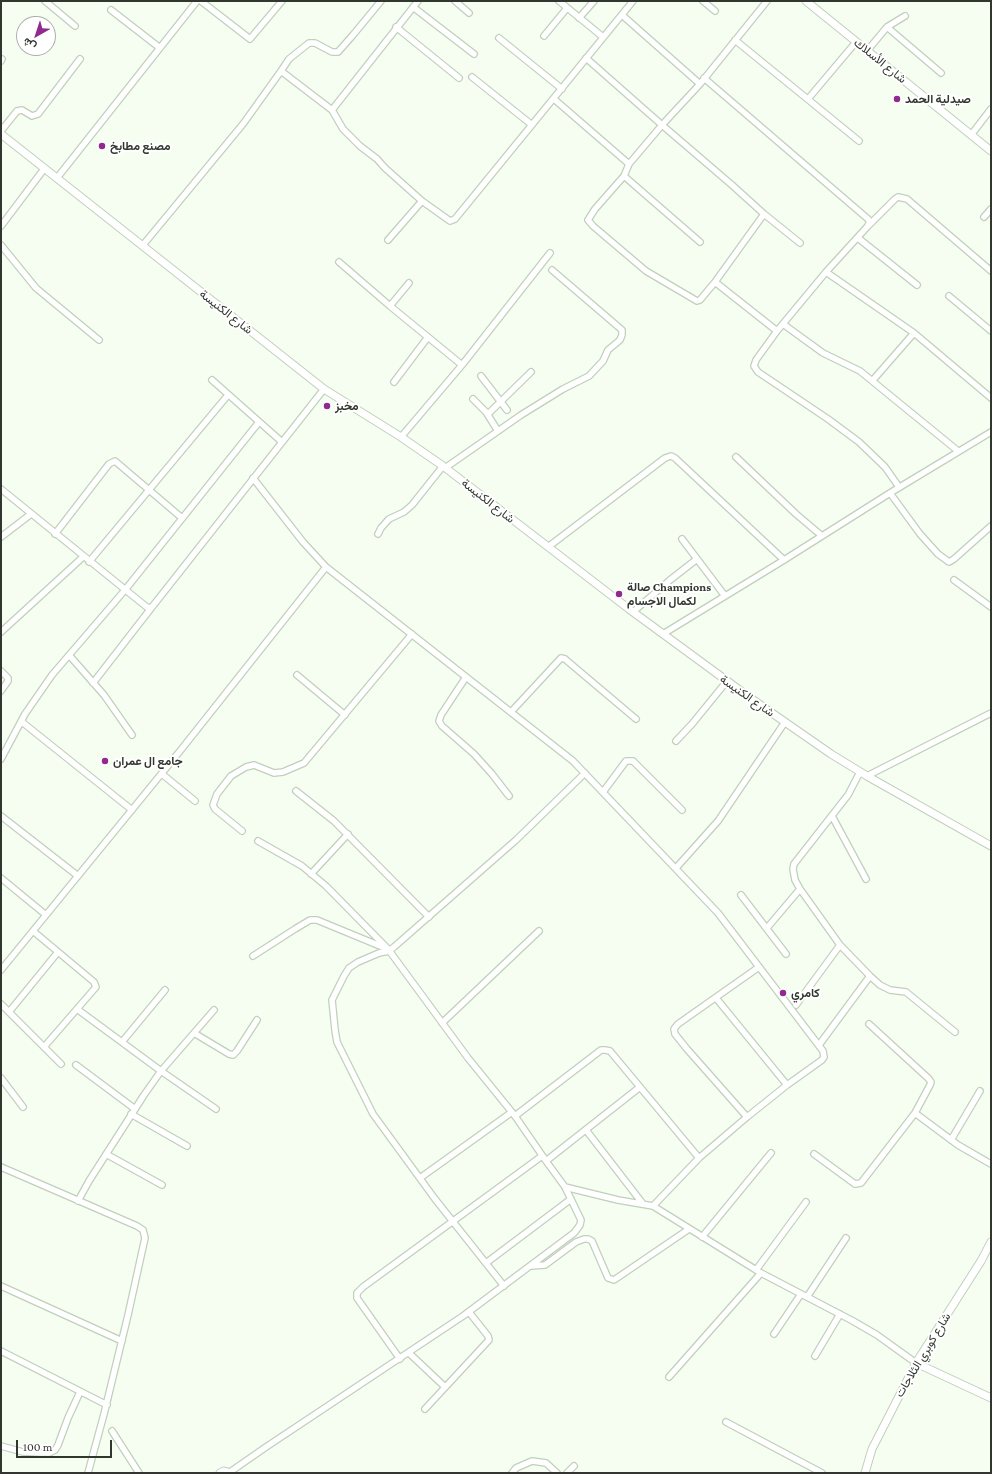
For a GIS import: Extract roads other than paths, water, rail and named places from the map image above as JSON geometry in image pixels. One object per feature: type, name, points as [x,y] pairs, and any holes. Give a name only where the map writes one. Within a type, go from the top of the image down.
[{"type":"main road","name":"شارع الأسلاك","points":[[806,1],[991,151]]},
{"type":"main road","name":"شارع الكنيسة","points":[[1,134],[324,389],[401,437],[444,467],[633,612],[727,681],[860,772],[991,846]]},
{"type":"main road","name":"شارع كوبري الثلاجات","points":[[865,1473],[872,1449],[916,1363],[981,1261],[991,1242]]},
{"type":"main road","points":[[916,1363],[991,1398]]},
{"type":"main road","points":[[220,1473],[224,1471],[230,1473]]},
{"type":"street","points":[[45,1],[75,26]]},
{"type":"street","points":[[57,178],[197,1]]},
{"type":"street","points":[[201,1],[250,39],[282,1]]},
{"type":"street","points":[[143,245],[243,124],[289,59],[309,43],[315,43],[332,52],[338,52],[354,35],[381,1]]},
{"type":"street","points":[[332,110],[418,1]]},
{"type":"street","points":[[455,1],[469,13]]},
{"type":"street","points":[[559,1],[603,37]]},
{"type":"street","points":[[579,18],[594,1]]},
{"type":"street","points":[[281,71],[332,110],[343,129],[360,146],[377,158],[385,168],[422,201],[450,221],[455,219],[633,1]]},
{"type":"street","points":[[703,1],[715,11]]},
{"type":"street","points":[[764,214],[715,282],[700,300],[697,301],[646,271],[593,226],[588,220],[624,176],[629,164],[662,125],[700,84],[767,1]]},
{"type":"street","points":[[413,7],[474,54]]},
{"type":"street","points":[[544,36],[567,8]]},
{"type":"street","points":[[111,10],[160,48]]},
{"type":"street","points":[[622,15],[700,84]]},
{"type":"street","points":[[867,51],[887,27],[905,16]]},
{"type":"street","points":[[396,27],[459,78]]},
{"type":"street","points":[[887,27],[941,73]]},
{"type":"street","points":[[499,38],[562,89]]},
{"type":"street","points":[[735,40],[859,141]]},
{"type":"street","points":[[808,99],[856,42]]},
{"type":"street","points":[[586,58],[764,214],[800,243]]},
{"type":"street","points":[[1,131],[17,111],[22,110],[32,116],[38,114],[80,59]]},
{"type":"street","points":[[472,77],[532,125]]},
{"type":"street","points":[[704,78],[868,219],[870,222],[867,227]]},
{"type":"street","points":[[554,99],[629,164]]},
{"type":"street","points":[[971,135],[991,109]]},
{"type":"street","points":[[1,226],[44,169]]},
{"type":"street","points":[[624,176],[700,242]]},
{"type":"street","points":[[899,487],[885,467],[859,442],[828,419],[758,372],[754,366],[756,360],[783,324],[826,272],[895,199],[907,199],[991,271]]},
{"type":"street","points":[[388,240],[422,201]]},
{"type":"street","points":[[984,217],[991,210]]},
{"type":"street","points":[[858,238],[917,285]]},
{"type":"street","points":[[1,245],[36,288],[99,340]]},
{"type":"street","points":[[401,437],[462,365],[550,253]]},
{"type":"street","points":[[340,262],[390,306],[462,365]]},
{"type":"street","points":[[378,534],[389,519],[404,512],[412,505],[444,467],[563,389],[589,376],[603,361],[608,350],[620,340],[622,330],[552,270]]},
{"type":"street","points":[[826,272],[914,333],[991,398]]},
{"type":"street","points":[[715,282],[778,331]]},
{"type":"street","points":[[390,306],[409,283]]},
{"type":"street","points":[[949,296],[991,331]]},
{"type":"street","points":[[783,324],[823,353],[854,367],[873,380],[958,451]]},
{"type":"street","points":[[873,380],[914,333]]},
{"type":"street","points":[[394,382],[428,337]]},
{"type":"street","points":[[488,414],[531,372]]},
{"type":"street","points":[[481,376],[507,410]]},
{"type":"street","points":[[212,380],[282,442]]},
{"type":"street","points":[[93,683],[324,389]]},
{"type":"street","points":[[89,562],[228,394]]},
{"type":"street","points":[[473,399],[488,414],[498,431]]},
{"type":"street","points":[[1,760],[25,714],[52,675],[125,590],[259,422]]},
{"type":"street","points":[[663,634],[899,487],[991,432]]},
{"type":"street","points":[[548,547],[665,458],[671,456],[675,458],[784,560]]},
{"type":"street","points":[[736,457],[796,514],[822,536]]},
{"type":"street","points":[[55,534],[112,462],[118,462],[182,518]]},
{"type":"street","points":[[253,478],[303,542],[326,567],[573,761],[585,773],[718,913],[819,1045],[824,1054],[822,1060],[787,1085],[699,1158],[653,1206]]},
{"type":"street","points":[[1,489],[89,562],[148,608],[152,607]]},
{"type":"street","points":[[890,493],[920,534],[938,554],[949,562],[991,526]]},
{"type":"street","points":[[1,537],[31,514]]},
{"type":"street","points":[[682,539],[725,596]]},
{"type":"street","points":[[1,632],[83,557]]},
{"type":"street","points":[[633,612],[697,559]]},
{"type":"street","points":[[1,970],[162,774],[326,567]]},
{"type":"street","points":[[954,580],[991,607]]},
{"type":"street","points":[[242,831],[215,809],[213,805],[216,794],[231,776],[246,767],[254,766],[274,773],[283,772],[304,763],[412,634]]},
{"type":"street","points":[[69,655],[93,683],[132,735]]},
{"type":"street","points":[[511,712],[562,658],[636,719]]},
{"type":"street","points":[[1,672],[8,678],[8,681],[1,690]]},
{"type":"street","points":[[297,675],[345,715]]},
{"type":"street","points":[[466,676],[441,715],[439,721],[442,726],[474,754],[509,796]]},
{"type":"street","points":[[676,741],[727,681]]},
{"type":"street","points":[[867,776],[991,713]]},
{"type":"street","points":[[22,722],[132,810]]},
{"type":"street","points":[[676,868],[718,822],[785,722]]},
{"type":"street","points":[[603,792],[624,764],[629,760],[633,761],[682,810]]},
{"type":"street","points":[[860,772],[848,795],[793,866],[794,877],[800,889],[840,945],[870,976],[880,985],[890,990],[906,992],[955,1032]]},
{"type":"street","points":[[504,1286],[420,1178],[373,1114],[337,1042],[332,1000],[349,968],[358,962],[388,950],[429,917],[516,840],[585,773]]},
{"type":"street","points":[[162,774],[195,801]]},
{"type":"street","points":[[296,791],[348,834],[429,917]]},
{"type":"street","points":[[1,816],[78,876]]},
{"type":"street","points":[[832,816],[866,879]]},
{"type":"street","points":[[311,874],[348,834]]},
{"type":"street","points":[[230,1473],[272,1442],[400,1359],[469,1312],[574,1233],[580,1226],[580,1220],[565,1187],[514,1114],[442,1023],[388,950],[326,886],[292,860],[258,841]]},
{"type":"street","points":[[1,878],[46,915]]},
{"type":"street","points":[[767,928],[800,889]]},
{"type":"street","points":[[741,895],[786,954]]},
{"type":"street","points":[[253,956],[268,944],[310,920],[317,920],[388,950]]},
{"type":"street","points":[[33,931],[94,982],[96,987],[44,1046]]},
{"type":"street","points":[[442,1023],[539,931]]},
{"type":"street","points":[[796,1004],[840,945]]},
{"type":"street","points":[[9,1012],[58,952]]},
{"type":"street","points":[[747,1117],[687,1049],[675,1034],[674,1029],[678,1024],[759,967]]},
{"type":"street","points":[[819,1045],[870,976]]},
{"type":"street","points":[[122,1042],[165,990]]},
{"type":"street","points":[[716,998],[787,1085]]},
{"type":"street","points":[[1,1004],[61,1064]]},
{"type":"street","points":[[77,1009],[161,1072],[216,1109]]},
{"type":"street","points":[[78,1201],[131,1114],[161,1072],[214,1010]]},
{"type":"street","points":[[194,1033],[233,1055],[257,1020]]},
{"type":"street","points":[[814,1154],[854,1184],[862,1183],[915,1113],[931,1082],[869,1024]]},
{"type":"street","points":[[420,1178],[514,1114],[601,1050],[610,1051],[699,1158]]},
{"type":"street","points":[[76,1065],[135,1109]]},
{"type":"street","points":[[1,1078],[23,1107]]},
{"type":"street","points":[[400,1359],[357,1298],[357,1293],[453,1221],[586,1130],[640,1087]]},
{"type":"street","points":[[951,1140],[980,1091]]},
{"type":"street","points":[[915,1113],[951,1140],[991,1164]]},
{"type":"street","points":[[131,1114],[187,1146]]},
{"type":"street","points":[[586,1130],[643,1204]]},
{"type":"street","points":[[702,1237],[771,1153]]},
{"type":"street","points":[[106,1154],[162,1185]]},
{"type":"street","points":[[1,1167],[137,1226],[143,1230],[145,1238],[122,1341],[107,1405],[88,1473]]},
{"type":"street","points":[[565,1187],[618,1200],[653,1206],[758,1271],[877,1335],[916,1363]]},
{"type":"street","points":[[486,1263],[571,1199]]},
{"type":"street","points":[[668,1377],[758,1271],[806,1202]]},
{"type":"street","points":[[531,1266],[546,1265],[576,1242],[588,1239],[592,1241],[608,1278],[614,1280],[689,1229]]},
{"type":"street","points":[[807,1297],[846,1238]]},
{"type":"street","points":[[1,1286],[122,1341]]},
{"type":"street","points":[[774,1334],[801,1294]]},
{"type":"street","points":[[425,1409],[489,1340],[488,1336],[469,1312]]},
{"type":"street","points":[[815,1356],[840,1314]]},
{"type":"street","points":[[1,1351],[107,1405]]},
{"type":"street","points":[[409,1353],[445,1386]]},
{"type":"street","points":[[1,1446],[23,1452],[41,1454],[49,1453],[55,1450],[80,1392]]},
{"type":"street","points":[[726,1422],[822,1473]]},
{"type":"street","points":[[112,1431],[139,1473]]},
{"type":"street","points":[[512,1473],[516,1468],[532,1461],[546,1463],[557,1473]]},
{"type":"street","points":[[567,1473],[574,1466]]},
{"type":"place","name":"صيدلية الحمد","points":[[897,99]]},
{"type":"place","name":"مصنع مطابخ","points":[[102,146]]},
{"type":"place","name":"مخبز","points":[[327,406]]},
{"type":"place","name":"صالة Champions لكمال الاجسام","points":[[619,594]]},
{"type":"place","name":"جامع ال عمران","points":[[105,761]]},
{"type":"place","name":"كامري","points":[[783,993]]}]
